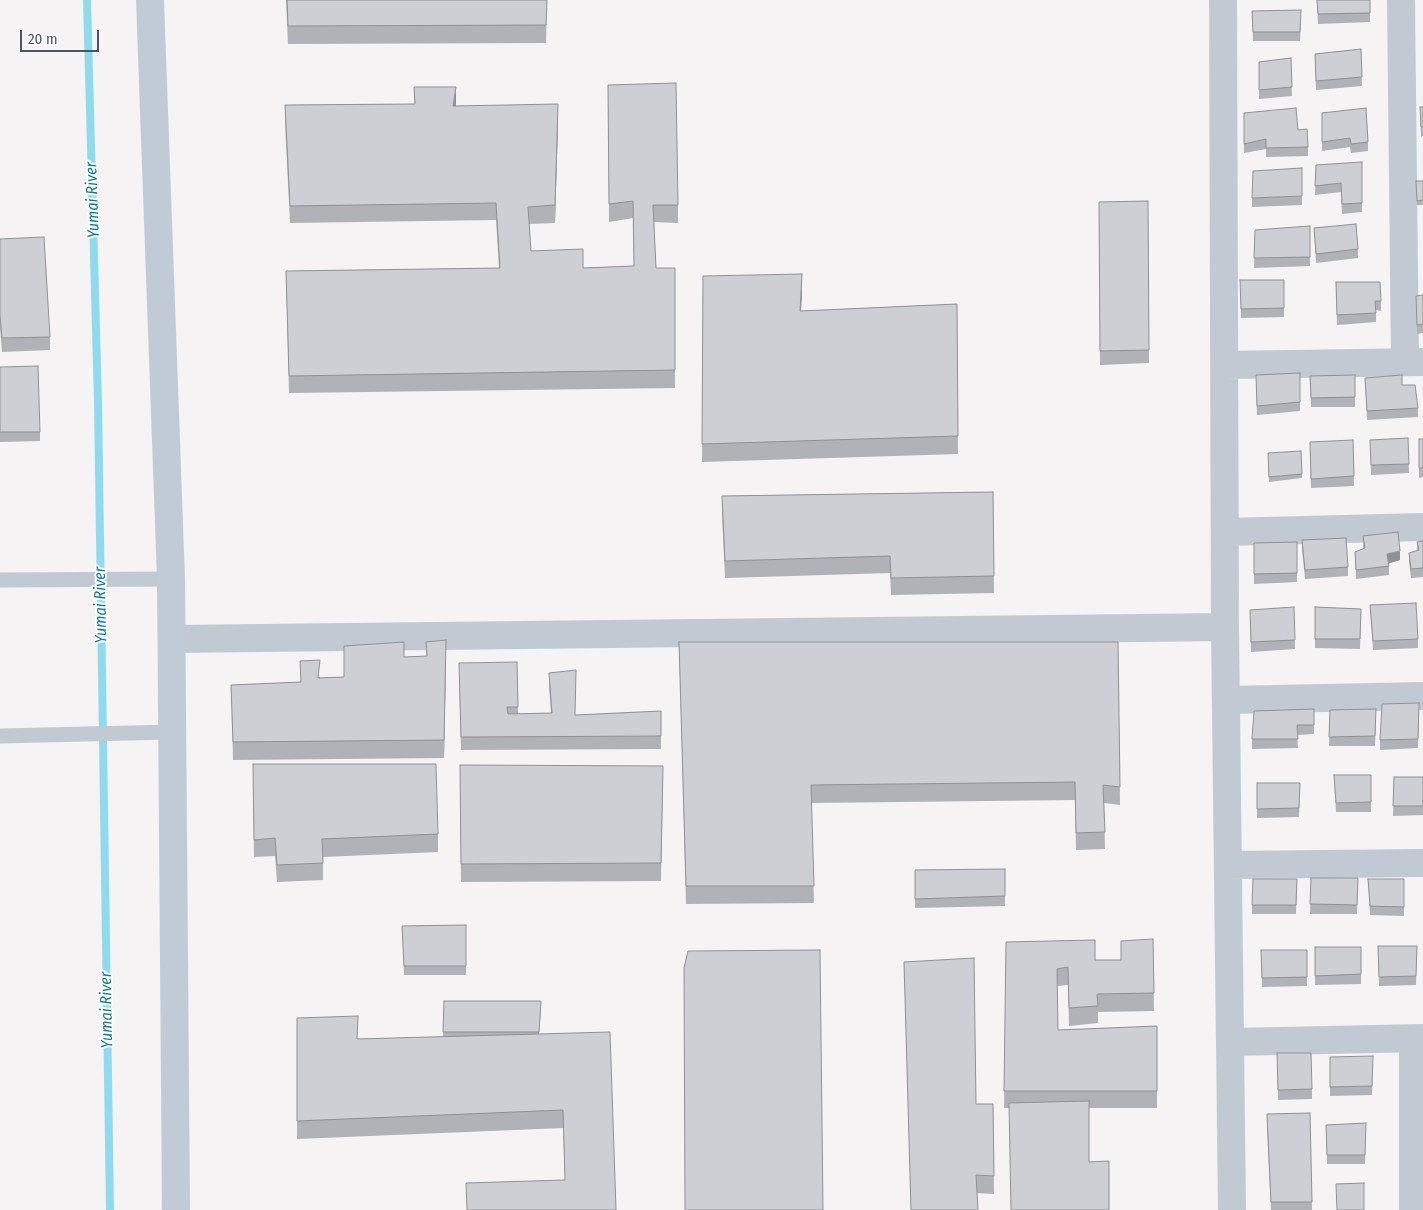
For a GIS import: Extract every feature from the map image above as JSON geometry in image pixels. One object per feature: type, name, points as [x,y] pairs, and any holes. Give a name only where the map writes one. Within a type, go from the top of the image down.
[{"type":"street","points":[[150,0],[171,579],[176,1210]]},
{"type":"street","points":[[1223,0],[1225,627],[1232,1210]]},
{"type":"street","points":[[1225,365],[1414,362],[1401,0]]},
{"type":"street","points":[[1225,532],[1423,527]]},
{"type":"street","points":[[172,639],[1225,627]]},
{"type":"street","points":[[1226,700],[1423,696]]},
{"type":"street","points":[[1228,866],[1423,863]]},
{"type":"street","points":[[1230,1042],[1418,1038],[1413,1210]]},
{"type":"lane","points":[[0,580],[171,579]]},
{"type":"lane","points":[[0,736],[173,732]]},
{"type":"building","points":[[287,0],[547,0],[546,25],[288,26]]},
{"type":"building","points":[[1317,0],[1370,0],[1370,13],[1318,14]]},
{"type":"building","points":[[1301,10],[1300,32],[1253,32],[1252,11]]},
{"type":"building","points":[[1361,49],[1362,77],[1316,81],[1315,54]]},
{"type":"building","points":[[1291,58],[1292,87],[1259,90],[1259,62]]},
{"type":"building","points":[[676,83],[678,205],[653,205],[656,268],[675,268],[675,370],[289,376],[286,271],[500,268],[496,203],[290,206],[285,105],[415,104],[414,87],[456,87],[453,106],[558,104],[555,205],[528,207],[531,251],[583,249],[583,268],[634,266],[633,201],[609,204],[608,85]]},
{"type":"building","points":[[1420,107],[1423,107],[1423,127],[1421,127]]},
{"type":"building","points":[[1296,108],[1298,130],[1307,129],[1308,147],[1266,148],[1266,139],[1244,144],[1244,113]]},
{"type":"building","points":[[1366,108],[1368,142],[1351,144],[1350,138],[1322,142],[1322,113]]},
{"type":"building","points":[[1362,162],[1362,203],[1342,204],[1341,183],[1315,186],[1316,165]]},
{"type":"building","points":[[1302,168],[1302,196],[1252,198],[1253,171]]},
{"type":"building","points":[[1416,181],[1423,181],[1423,200],[1417,201]]},
{"type":"building","points":[[1148,201],[1149,350],[1100,351],[1099,202]]},
{"type":"building","points":[[1356,224],[1358,249],[1316,254],[1314,228]]},
{"type":"building","points":[[1310,226],[1310,257],[1254,258],[1255,230]]},
{"type":"building","points":[[44,237],[50,337],[2,338],[0,315],[0,239]]},
{"type":"building","points":[[802,274],[800,311],[957,304],[958,436],[702,444],[703,276]]},
{"type":"building","points":[[1240,280],[1284,280],[1284,308],[1241,309]]},
{"type":"building","points":[[1336,282],[1380,282],[1381,301],[1375,301],[1376,313],[1337,315]]},
{"type":"building","points":[[1423,295],[1423,324],[1417,325],[1416,296]]},
{"type":"building","points":[[38,366],[40,432],[0,432],[0,367]]},
{"type":"building","points":[[1300,373],[1300,402],[1257,406],[1256,375]]},
{"type":"building","points":[[1355,375],[1355,397],[1311,398],[1310,376]]},
{"type":"building","points":[[1402,375],[1402,385],[1415,385],[1418,408],[1367,411],[1365,378]]},
{"type":"building","points":[[1408,438],[1409,464],[1371,465],[1370,440]]},
{"type":"building","points":[[1419,439],[1423,439],[1423,468],[1419,468]]},
{"type":"building","points":[[1353,440],[1354,476],[1311,479],[1310,442]]},
{"type":"building","points":[[1301,451],[1302,474],[1269,477],[1268,453]]},
{"type":"building","points":[[993,492],[994,576],[891,578],[890,556],[725,561],[722,496]]},
{"type":"building","points":[[1398,532],[1400,551],[1387,554],[1389,566],[1356,570],[1355,552],[1365,548],[1363,536]]},
{"type":"building","points":[[1346,538],[1348,567],[1305,570],[1302,540]]},
{"type":"building","points":[[1423,541],[1423,568],[1411,569],[1409,553],[1419,550],[1417,542]]},
{"type":"building","points":[[1297,542],[1297,573],[1254,574],[1254,543]]},
{"type":"building","points":[[1416,603],[1418,639],[1373,641],[1370,605]]},
{"type":"building","points":[[1294,607],[1295,640],[1251,642],[1250,610]]},
{"type":"building","points":[[1315,607],[1361,609],[1360,639],[1315,639]]},
{"type":"building","points":[[446,640],[444,740],[233,742],[231,685],[301,682],[300,661],[320,660],[318,678],[344,677],[344,646],[404,642],[404,657],[427,656],[426,642]]},
{"type":"building","points":[[679,642],[1118,642],[1120,787],[1103,785],[1105,832],[1076,833],[1075,782],[811,785],[814,886],[686,886]]},
{"type":"building","points":[[517,662],[518,707],[507,707],[508,714],[552,713],[549,673],[576,670],[575,715],[661,711],[661,736],[461,737],[459,663]]},
{"type":"building","points":[[1419,703],[1418,739],[1380,740],[1382,704]]},
{"type":"building","points":[[1314,709],[1314,725],[1297,725],[1298,739],[1252,739],[1254,711]]},
{"type":"building","points":[[1376,709],[1375,736],[1329,737],[1330,710]]},
{"type":"building","points":[[253,764],[436,764],[438,834],[322,839],[323,863],[277,865],[275,838],[254,840]]},
{"type":"building","points":[[460,765],[663,766],[661,863],[461,864]]},
{"type":"building","points":[[1334,775],[1371,775],[1371,802],[1336,803]]},
{"type":"building","points":[[1394,777],[1423,777],[1423,806],[1393,806]]},
{"type":"building","points":[[1257,783],[1300,783],[1299,808],[1257,809]]},
{"type":"building","points":[[1005,869],[1005,896],[915,899],[915,870]]},
{"type":"building","points":[[1311,878],[1358,878],[1357,905],[1310,904]]},
{"type":"building","points":[[1253,879],[1297,879],[1296,905],[1252,905]]},
{"type":"building","points":[[1368,879],[1404,879],[1404,907],[1370,906]]},
{"type":"building","points":[[466,925],[466,966],[404,966],[402,926]]},
{"type":"building","points":[[1153,939],[1154,993],[1097,994],[1098,1006],[1069,1008],[1068,967],[1057,969],[1058,1030],[1157,1026],[1157,1091],[1004,1091],[1006,942],[1095,940],[1095,960],[1121,960],[1121,941]]},
{"type":"building","points":[[1378,946],[1417,946],[1416,976],[1379,977]]},
{"type":"building","points":[[1315,947],[1361,947],[1361,974],[1315,976]]},
{"type":"building","points":[[820,950],[823,1210],[685,1210],[684,968],[688,951]]},
{"type":"building","points":[[1261,950],[1307,950],[1307,977],[1262,978]]},
{"type":"building","points":[[974,958],[976,1104],[993,1104],[994,1176],[976,1175],[978,1210],[911,1210],[904,962]]},
{"type":"building","points":[[444,1001],[541,1001],[539,1032],[443,1032]]},
{"type":"building","points":[[358,1016],[357,1039],[610,1032],[616,1210],[467,1210],[466,1183],[565,1180],[563,1110],[297,1121],[297,1018]]},
{"type":"building","points":[[1277,1053],[1311,1053],[1312,1089],[1278,1090]]},
{"type":"building","points":[[1373,1056],[1372,1086],[1330,1087],[1330,1057]]},
{"type":"building","points":[[1089,1101],[1089,1162],[1109,1161],[1109,1210],[1011,1210],[1009,1103]]},
{"type":"building","points":[[1310,1113],[1312,1202],[1271,1202],[1267,1114]]},
{"type":"building","points":[[1366,1123],[1365,1155],[1327,1155],[1326,1125]]},
{"type":"building","points":[[1364,1183],[1364,1210],[1337,1210],[1336,1184]]},
{"type":"waterway","name":"Yumai River","points":[[87,0],[98,402],[110,1210]]}]
